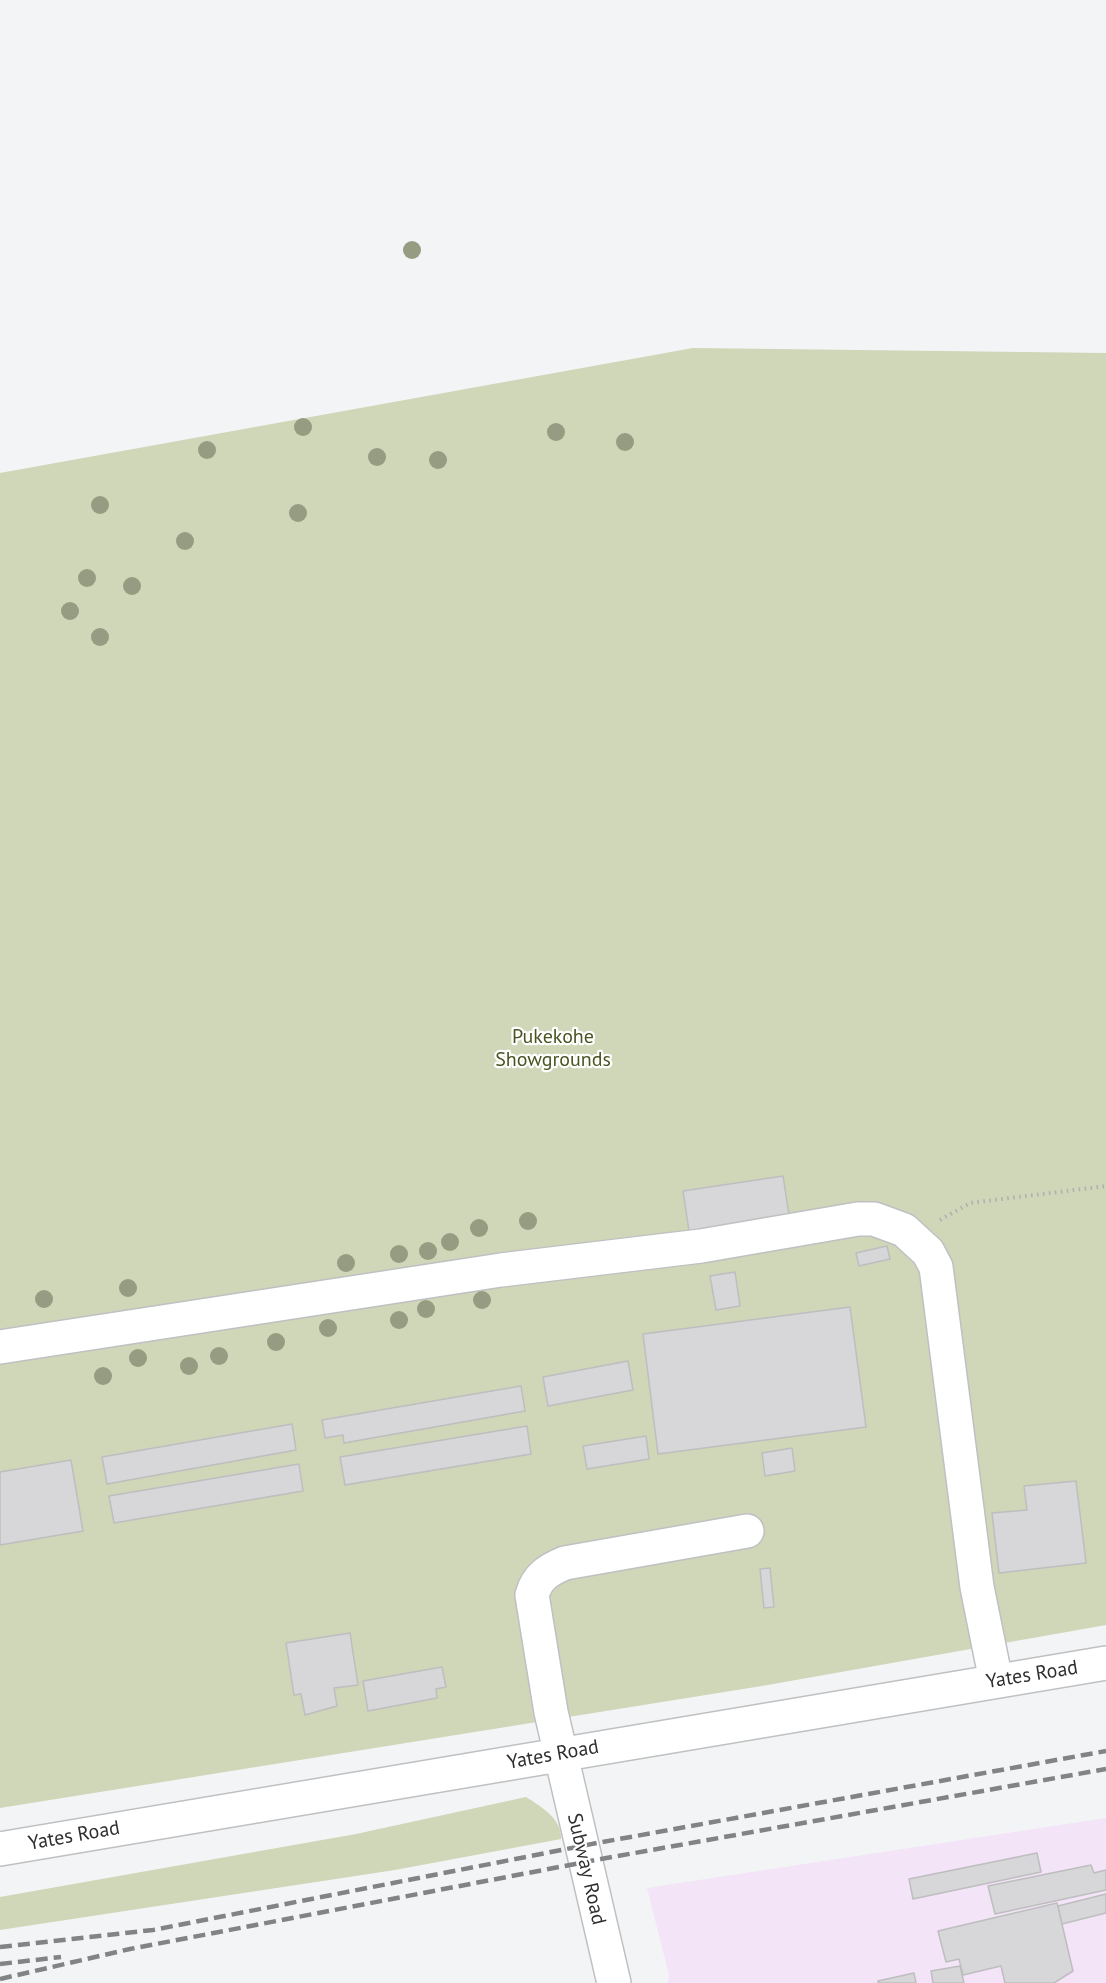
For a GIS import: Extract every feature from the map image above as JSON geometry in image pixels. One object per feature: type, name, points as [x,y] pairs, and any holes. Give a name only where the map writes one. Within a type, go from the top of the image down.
[{"type":"street","points":[[0,1347],[501,1270],[701,1246],[858,1219],[889,1223],[917,1240],[936,1267],[977,1587],[996,1681]]},
{"type":"street","name":"Subway Road","points":[[614,1983],[560,1754],[532,1595],[535,1582],[549,1570],[565,1563],[747,1531]]},
{"type":"street","name":"Yates Road","points":[[0,1849],[1106,1663]]},
{"type":"path","points":[[917,1240],[945,1216],[970,1203],[1106,1186]]},
{"type":"shaded area","points":[[1106,1818],[1106,1983],[668,1983],[669,1975],[647,1888]]},
{"type":"green space","name":"Pukekohe Showgrounds","points":[[693,348],[1106,353],[1106,1625],[762,1686],[0,1808],[0,473]]},
{"type":"green space","points":[[526,1797],[555,1820],[561,1839],[395,1870],[0,1930],[0,1897],[356,1834]]},
{"type":"building","points":[[783,1176],[789,1215],[689,1231],[683,1191]]},
{"type":"building","points":[[887,1246],[890,1259],[859,1266],[856,1253]]},
{"type":"building","points":[[735,1272],[740,1306],[716,1310],[710,1276]]},
{"type":"building","points":[[850,1307],[866,1427],[658,1454],[643,1334]]},
{"type":"building","points":[[628,1361],[633,1390],[548,1406],[543,1377]]},
{"type":"building","points":[[521,1386],[525,1411],[344,1443],[343,1435],[325,1438],[322,1420]]},
{"type":"building","points":[[292,1424],[296,1450],[107,1484],[102,1457]]},
{"type":"building","points":[[527,1426],[531,1454],[345,1485],[340,1457]]},
{"type":"building","points":[[646,1436],[649,1459],[587,1469],[583,1446]]},
{"type":"building","points":[[792,1448],[795,1471],[765,1476],[762,1453]]},
{"type":"building","points":[[71,1460],[83,1531],[0,1545],[0,1472]]},
{"type":"building","points":[[299,1464],[303,1491],[114,1523],[109,1496]]},
{"type":"building","points":[[1076,1481],[1086,1563],[999,1573],[992,1513],[1027,1510],[1024,1486]]},
{"type":"building","points":[[770,1568],[774,1607],[764,1608],[760,1569]]},
{"type":"building","points":[[350,1633],[358,1685],[334,1688],[337,1706],[305,1715],[301,1694],[294,1695],[286,1643]]},
{"type":"building","points":[[442,1667],[446,1687],[436,1689],[437,1698],[368,1711],[363,1681]]},
{"type":"building","points":[[1037,1853],[1041,1872],[913,1899],[909,1879]]},
{"type":"building","points":[[1091,1865],[1094,1873],[1106,1870],[1106,1890],[995,1914],[988,1886]]},
{"type":"building","points":[[1106,1894],[1106,1913],[1062,1924],[1058,1906]]},
{"type":"building","points":[[1057,1903],[1073,1971],[1054,1983],[1005,1983],[1001,1966],[963,1975],[959,1959],[946,1962],[938,1931]]},
{"type":"building","points":[[960,1966],[964,1983],[933,1983],[931,1971]]},
{"type":"building","points":[[914,1973],[916,1983],[878,1983],[878,1981]]},
{"type":"railway","points":[[0,1947],[153,1930],[597,1843],[1106,1751]]},
{"type":"railway","points":[[0,1979],[130,1949],[601,1859],[1106,1769]]},
{"type":"railway","points":[[0,1964],[61,1957]]}]
